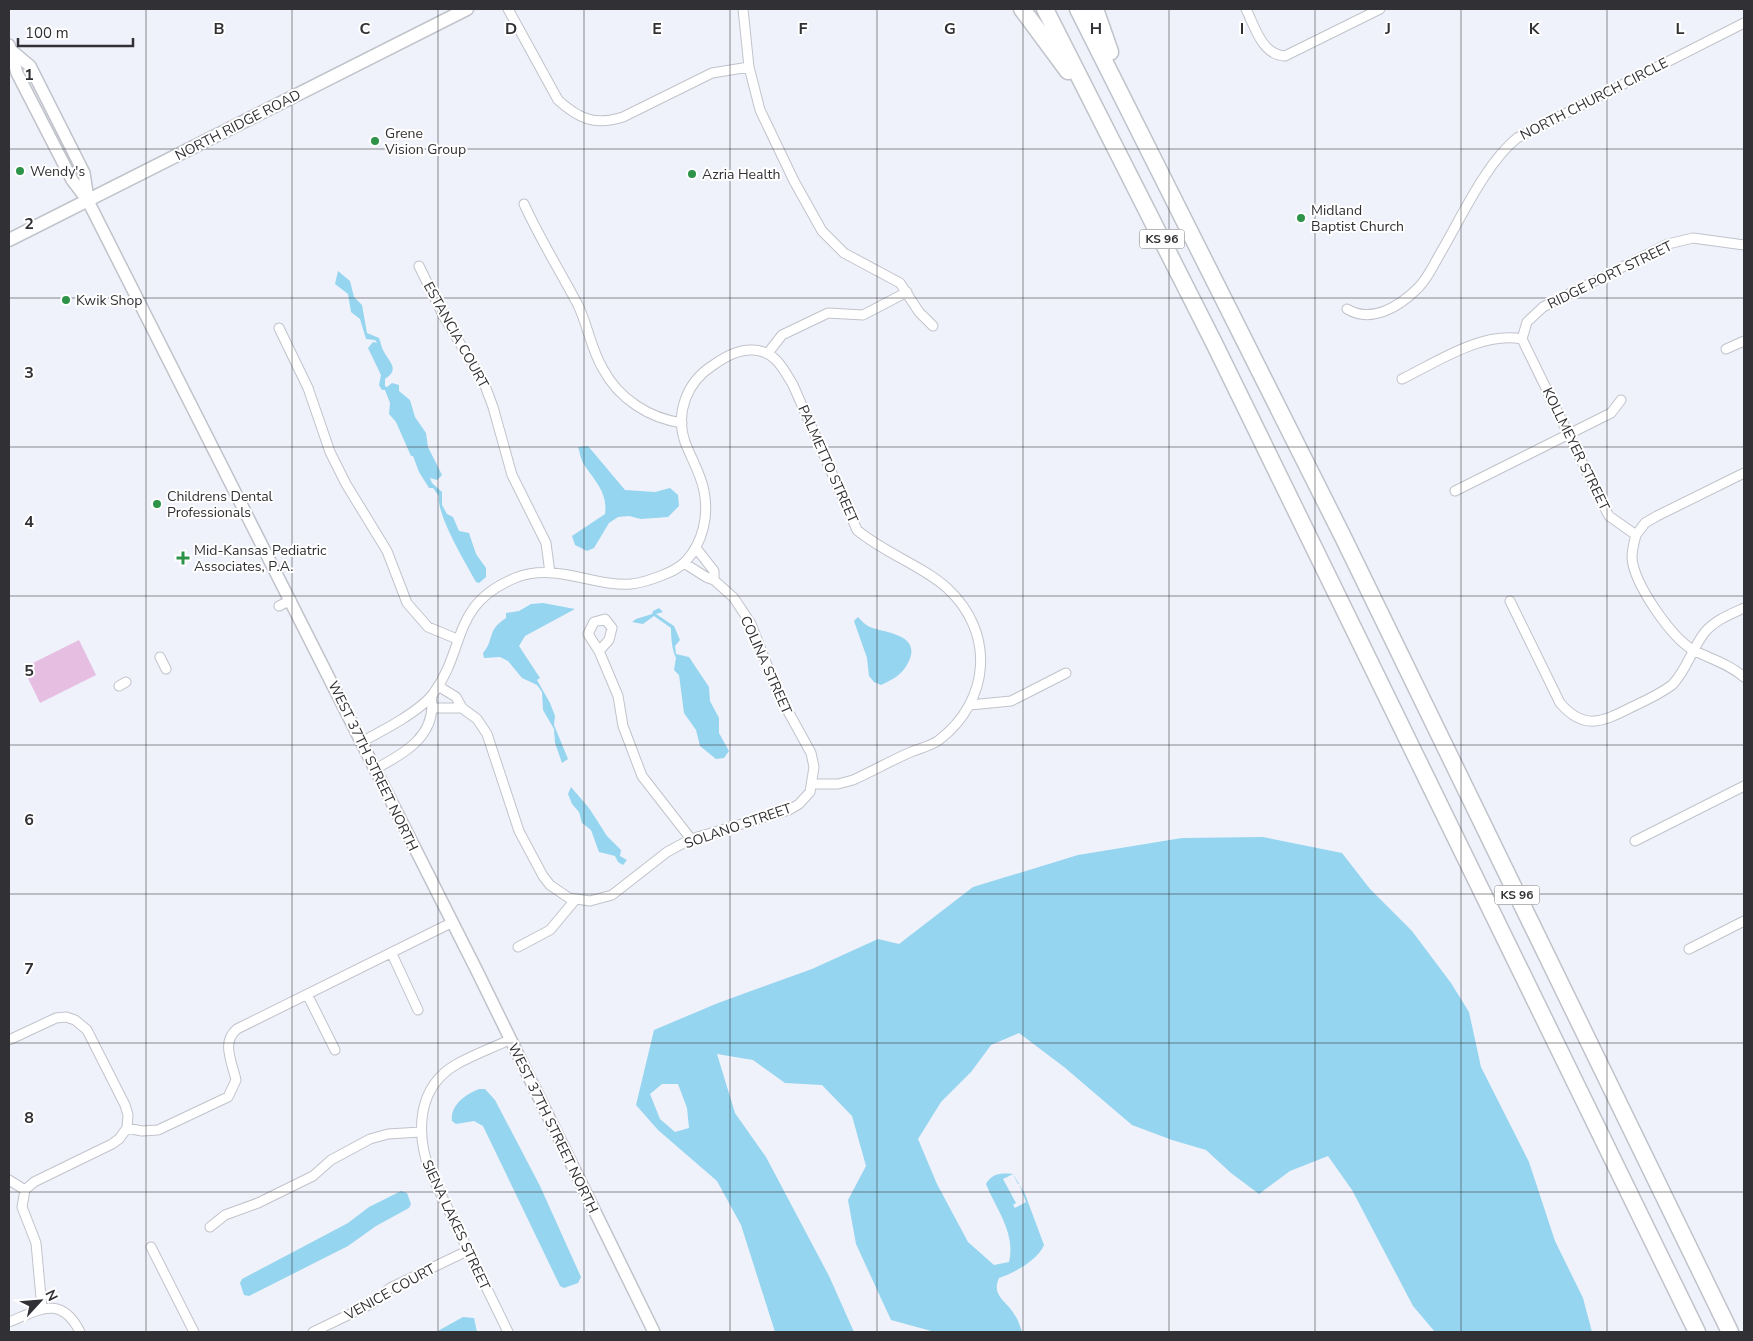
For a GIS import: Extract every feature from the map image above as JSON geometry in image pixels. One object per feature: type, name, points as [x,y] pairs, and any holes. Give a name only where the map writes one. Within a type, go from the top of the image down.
[{"type":"highway","points":[[1022,9],[1085,97],[1126,167]]},
{"type":"highway","name":"KS 96","points":[[1045,9],[1126,167],[1443,809],[1697,1332]]},
{"type":"highway","name":"KS 96","points":[[1078,9],[1343,537],[1730,1332]]},
{"type":"highway","points":[[1095,9],[1118,74],[1167,185]]},
{"type":"main road","name":"NORTH RIDGE ROAD","points":[[9,240],[466,9]]},
{"type":"street","points":[[508,9],[558,100],[569,110],[591,121],[608,122],[712,73],[749,67]]},
{"type":"street","points":[[743,9],[749,67],[760,110],[794,181],[822,231],[844,253],[900,283],[919,312],[932,326]]},
{"type":"street","points":[[1246,9],[1262,42],[1274,56],[1284,56],[1295,52],[1380,9]]},
{"type":"street","name":"NORTH CHURCH CIRCLE","points":[[1347,309],[1361,315],[1378,313],[1394,307],[1419,287],[1493,165],[1508,145],[1517,138],[1744,23]]},
{"type":"street","name":"WEST 37TH STREET NORTH","points":[[10,47],[17,73],[67,172],[88,201],[291,600],[451,923],[476,969],[509,1040],[654,1332]]},
{"type":"street","points":[[524,204],[580,310],[602,369],[619,391],[641,410],[682,423]]},
{"type":"street","name":"RIDGE PORT STREET","points":[[1522,339],[1527,322],[1543,308],[1668,244],[1694,238],[1744,245]]},
{"type":"street","name":"ESTANCIA COURT","points":[[419,266],[444,318],[484,383],[493,407],[512,475],[546,543],[550,573]]},
{"type":"street","points":[[361,742],[395,724],[431,696],[438,686],[457,639],[476,604],[494,588],[527,575],[550,573],[630,584],[657,578],[684,563],[696,548],[707,512],[704,489],[684,440],[683,408],[695,380],[707,368],[734,353],[749,349],[768,353],[782,335],[821,316],[840,313],[863,315],[907,292]]},
{"type":"street","points":[[279,328],[308,388],[330,452],[346,484],[387,552],[407,603],[428,627],[457,639]]},
{"type":"street","points":[[1402,379],[1477,343],[1495,337],[1510,336],[1522,339]]},
{"type":"street","name":"KOLLMEYER STREET","points":[[1522,339],[1609,516],[1636,535]]},
{"type":"street","points":[[1726,349],[1744,342]]},
{"type":"street","name":"PALMETTO STREET","points":[[768,353],[780,363],[793,385],[857,530],[875,545],[945,586],[965,609],[977,635],[981,662],[977,689],[970,706]]},
{"type":"street","points":[[1455,491],[1611,413],[1621,400]]},
{"type":"street","points":[[1744,473],[1645,523],[1636,535],[1632,558],[1639,577],[1659,617],[1681,641],[1694,650],[1715,658],[1744,677]]},
{"type":"street","name":"COLINA STREET","points":[[696,548],[714,571],[714,580]]},
{"type":"street","name":"COLINA STREET","points":[[684,563],[714,580],[734,598],[751,624],[778,694],[811,753],[814,768],[813,784]]},
{"type":"street","points":[[279,606],[291,600]]},
{"type":"street","points":[[1510,600],[1560,703],[1569,714],[1580,720],[1596,722],[1606,720],[1662,692],[1679,678],[1694,650],[1710,627],[1744,608]]},
{"type":"street","points":[[599,651],[618,696],[623,726],[642,776],[691,839]]},
{"type":"street","points":[[160,657],[166,669]]},
{"type":"street","points":[[813,784],[838,784],[853,780],[937,741],[951,730],[970,706],[1010,701],[1066,673]]},
{"type":"street","points":[[438,686],[456,697],[462,708],[477,719],[487,734],[510,810],[542,876],[562,895],[575,900],[550,930],[518,947]]},
{"type":"street","points":[[375,769],[403,754],[420,739],[430,722],[433,708],[431,696]]},
{"type":"street","points":[[433,708],[462,708]]},
{"type":"street","name":"SOLANO STREET","points":[[575,900],[590,901],[612,895],[667,852],[691,839],[789,810],[805,798],[813,784]]},
{"type":"street","points":[[1634,841],[1744,786]]},
{"type":"street","points":[[1688,949],[1744,921]]},
{"type":"street","points":[[127,1128],[158,1130],[228,1097],[236,1080],[229,1060],[228,1045],[233,1033],[451,923]]},
{"type":"street","points":[[392,954],[418,1010]]},
{"type":"street","points":[[308,996],[335,1050]]},
{"type":"street","points":[[9,1040],[56,1018],[70,1018],[84,1026],[125,1105],[128,1115],[127,1128],[116,1142],[34,1182],[25,1190],[22,1207],[36,1243],[42,1308]]},
{"type":"street","name":"SIENA LAKES STREET","points":[[508,1332],[430,1172],[423,1152],[421,1132],[422,1113],[426,1098],[441,1076],[456,1065],[509,1040]]},
{"type":"street","points":[[210,1227],[226,1214],[258,1203],[313,1176],[331,1160],[370,1139],[388,1134],[421,1132]]},
{"type":"street","points":[[9,1180],[25,1190]]},
{"type":"street","points":[[151,1247],[194,1332]]},
{"type":"street","name":"VENICE COURT","points":[[314,1332],[373,1303],[390,1288],[467,1251]]},
{"type":"street","points":[[9,1322],[42,1308],[59,1310],[70,1316],[80,1332]]},
{"type":"shaded area","points":[[79,640],[96,675],[40,703],[23,668]]},
{"type":"water","points":[[338,271],[350,281],[354,297],[362,305],[367,333],[379,338],[383,350],[392,365],[392,372],[385,379],[385,386],[387,387],[392,383],[399,385],[399,391],[410,400],[415,417],[426,433],[428,447],[442,475],[437,480],[430,478],[432,483],[442,492],[442,505],[447,514],[453,517],[459,531],[469,533],[476,554],[486,568],[486,577],[479,583],[476,582],[459,552],[447,526],[439,504],[439,496],[433,488],[429,488],[419,472],[396,422],[389,414],[390,403],[385,390],[382,390],[379,385],[381,375],[368,348],[373,342],[377,343],[375,340],[366,339],[360,319],[351,312],[348,294],[335,284]]},
{"type":"water","points":[[588,446],[625,490],[655,492],[670,488],[678,495],[679,506],[668,517],[641,519],[629,516],[618,517],[609,523],[594,548],[587,551],[575,545],[572,536],[605,514],[603,494],[584,464],[578,447]]},
{"type":"water","points":[[543,603],[575,609],[525,636],[519,646],[540,678],[537,680],[555,716],[554,725],[568,759],[562,763],[555,743],[554,729],[543,710],[542,692],[537,685],[522,678],[508,661],[500,657],[484,658],[483,653],[487,648],[493,631],[506,618],[506,613],[519,611],[531,604]]},
{"type":"water","points":[[659,608],[663,612],[656,614],[674,626],[680,640],[675,646],[676,654],[689,657],[709,687],[710,701],[719,718],[719,733],[729,751],[724,758],[716,759],[700,746],[696,730],[684,713],[679,675],[674,670],[676,658],[672,644],[671,628],[654,616],[643,624],[632,622],[652,614],[653,611]]},
{"type":"water","points":[[858,617],[868,626],[900,636],[910,645],[909,661],[904,669],[894,678],[881,685],[874,682],[869,676],[867,658],[854,621]]},
{"type":"water","points":[[571,787],[589,808],[607,836],[621,850],[620,856],[627,860],[623,865],[618,862],[615,856],[599,852],[591,830],[582,823],[579,812],[572,804],[568,794]]},
{"type":"water","points":[[1263,837],[1342,853],[1370,889],[1412,931],[1451,983],[1469,1012],[1481,1067],[1529,1162],[1555,1241],[1583,1298],[1592,1332],[1435,1332],[1413,1306],[1352,1190],[1328,1156],[1290,1171],[1259,1194],[1231,1173],[1206,1150],[1132,1125],[1064,1067],[1019,1033],[991,1045],[971,1072],[941,1102],[918,1139],[937,1184],[968,1242],[994,1265],[1009,1262],[1010,1241],[1004,1222],[986,1184],[994,1176],[1013,1174],[1025,1194],[1044,1245],[1037,1256],[1031,1261],[1012,1273],[999,1278],[997,1284],[1000,1298],[1017,1318],[1022,1332],[935,1332],[891,1320],[856,1244],[848,1200],[866,1166],[852,1116],[822,1085],[785,1083],[753,1060],[717,1054],[735,1113],[766,1157],[829,1276],[854,1332],[775,1332],[741,1225],[717,1181],[658,1130],[636,1105],[654,1030],[718,1003],[812,969],[878,939],[899,944],[973,887],[1078,855],[1182,838]],"holes":[[[662,1084],[678,1084],[687,1108],[689,1128],[675,1132],[660,1119],[650,1094]]]},
{"type":"water","points":[[479,1089],[485,1089],[495,1100],[540,1186],[581,1277],[578,1283],[564,1288],[560,1286],[483,1126],[474,1121],[456,1124],[452,1121],[456,1105],[464,1097]]},
{"type":"water","points":[[401,1191],[407,1193],[411,1204],[409,1208],[376,1226],[348,1246],[249,1296],[244,1295],[240,1283],[242,1279],[348,1223],[369,1207]]},
{"type":"water","points":[[463,1317],[474,1318],[477,1332],[436,1332]]},
{"type":"pier","points":[[1013,1174],[1018,1184],[1022,1184],[1020,1186],[1026,1202],[1015,1208],[1013,1205],[1016,1203],[1003,1179]]},
{"type":"place","name":"Grene Vision Group","points":[[375,141]]},
{"type":"place","name":"Wendy's","points":[[20,171]]},
{"type":"place","name":"Azria Health","points":[[692,174]]},
{"type":"place","name":"Midland Baptist Church","points":[[1301,218]]},
{"type":"place","name":"Kwik Shop","points":[[66,300]]},
{"type":"place","name":"Childrens Dental Professionals","points":[[157,504]]},
{"type":"place","name":"Mid-Kansas Pediatric Associates, P.A.","points":[[183,558]]}]
